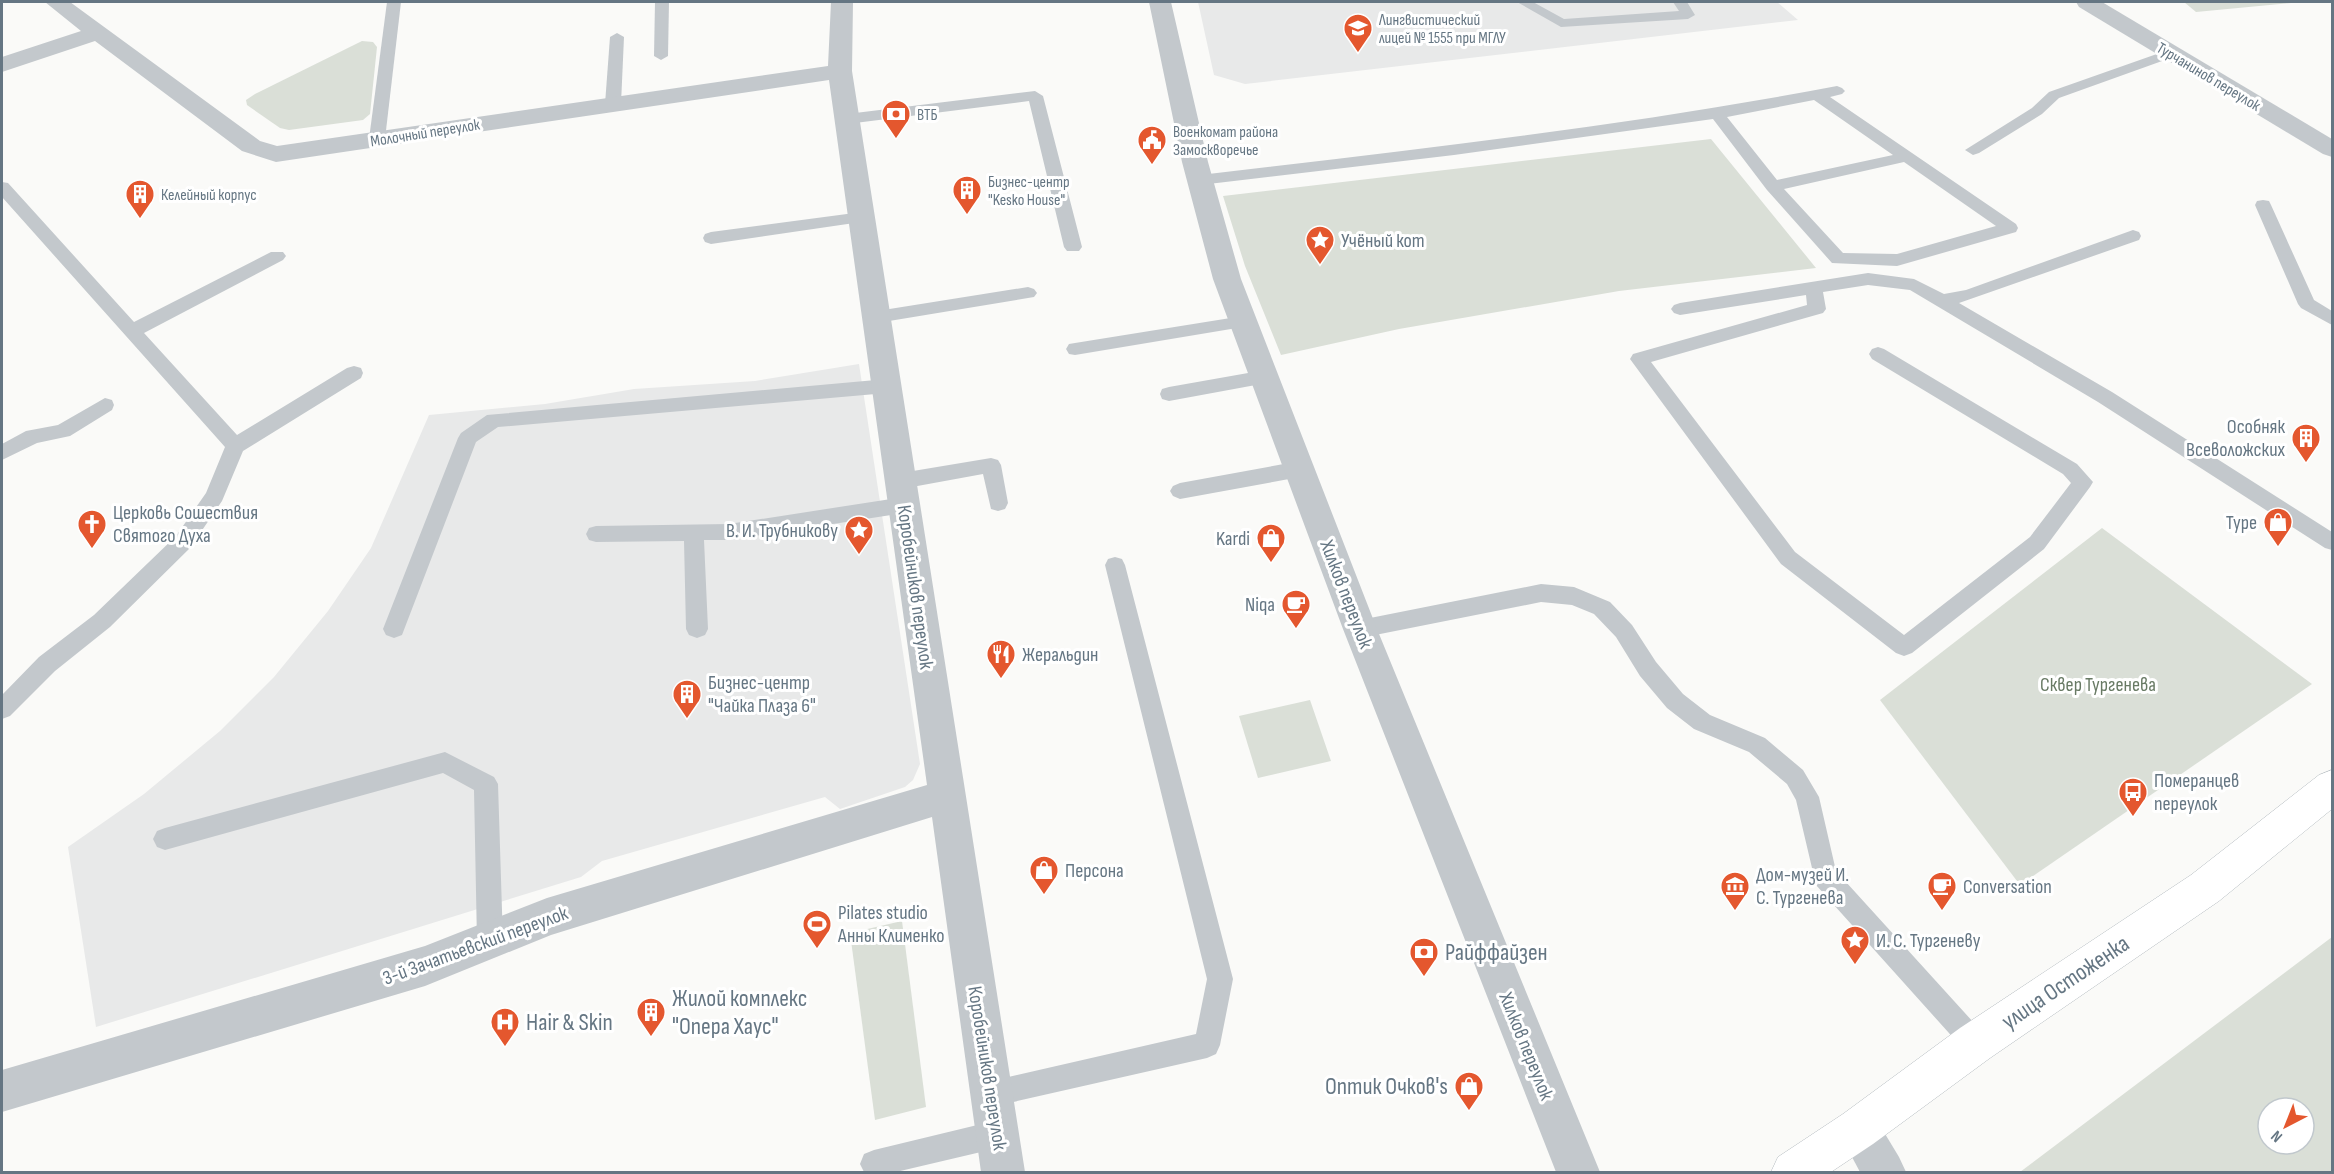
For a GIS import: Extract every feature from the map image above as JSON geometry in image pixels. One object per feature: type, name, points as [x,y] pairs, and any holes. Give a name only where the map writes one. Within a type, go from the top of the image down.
[{"type":"main road","name":"улица Остоженка","points":[[1793,1173],[1858,1129],[1975,1043],[2205,888],[2332,787]]},
{"type":"street","name":"Молочный переулок","points":[[56,2],[251,146],[276,154],[840,71]]},
{"type":"street","name":"Коробейников переулок","points":[[842,2],[840,71],[1003,1173]]},
{"type":"street","name":"Хилков переулок","points":[[1160,2],[1200,180],[1221,260],[1243,322],[1360,629],[1578,1173]]},
{"type":"street","name":"Турчанинов переулок","points":[[2087,2],[2332,149]]},
{"type":"street","points":[[2,65],[97,33]]},
{"type":"street","name":"3-й Зачатьевский переулок","points":[[2,1091],[425,966],[490,942],[547,917],[947,796]]},
{"type":"street","points":[[1858,1129],[1884,1173]]},
{"type":"lane","points":[[377,139],[394,2]]},
{"type":"lane","points":[[661,56],[662,2]]},
{"type":"lane","points":[[1524,2],[1561,23],[1689,15],[1680,2]]},
{"type":"lane","points":[[613,104],[617,37]]},
{"type":"lane","points":[[1973,150],[2037,111],[2054,95],[2171,52]]},
{"type":"lane","points":[[1200,180],[1454,150],[1717,114],[1815,94],[1837,92]]},
{"type":"lane","points":[[1717,114],[1773,186],[1838,259],[1897,260],[2010,228],[1815,94]]},
{"type":"lane","points":[[847,119],[1035,96],[1073,247]]},
{"type":"lane","points":[[1773,186],[1905,157]]},
{"type":"lane","points":[[2,187],[235,446]]},
{"type":"lane","points":[[2263,205],[2307,304],[2332,319]]},
{"type":"lane","points":[[711,238],[862,217]]},
{"type":"lane","points":[[1941,301],[1969,295],[2133,236]]},
{"type":"lane","points":[[132,331],[277,256]]},
{"type":"lane","points":[[1680,309],[1868,279],[1914,285],[2105,397],[2332,542]]},
{"type":"lane","points":[[1813,288],[1817,309],[1639,359],[1788,558],[1904,647],[2037,543],[2083,483],[2070,469],[1878,354]]},
{"type":"lane","points":[[877,317],[1028,293]]},
{"type":"lane","points":[[1075,350],[1243,322]]},
{"type":"lane","points":[[2,709],[47,664],[102,621],[183,542],[215,496],[235,446],[354,373]]},
{"type":"lane","points":[[1169,394],[1265,377]]},
{"type":"lane","points":[[394,629],[468,438],[494,420],[887,386]]},
{"type":"lane","points":[[2,453],[33,436],[63,431],[105,405]]},
{"type":"lane","points":[[596,534],[729,532],[902,493],[991,465],[999,503]]},
{"type":"lane","points":[[1180,491],[1300,469]]},
{"type":"lane","points":[[694,533],[697,629]]},
{"type":"lane","points":[[991,1094],[1207,1045],[1220,979],[1115,565]]},
{"type":"lane","points":[[1360,629],[1541,593],[1574,596],[1602,608],[1624,631],[1648,669],[1675,701],[1702,722],[1757,745],[1795,777],[1807,797],[1825,877],[1975,1043]]},
{"type":"lane","points":[[165,839],[445,762],[486,784],[490,942]]},
{"type":"lane","points":[[874,1164],[998,1134]]},
{"type":"shaded area","name":"Лингвистический лицей № 1555 при МГЛУ","points":[[1198,2],[1777,2],[1798,20],[1245,84],[1214,75]]},
{"type":"shaded area","points":[[859,364],[920,764],[913,780],[905,787],[840,809],[825,797],[602,861],[581,877],[96,1027],[68,847],[144,794],[220,731],[274,677],[328,611],[371,548],[429,415],[545,404],[634,389],[755,381]]},
{"type":"green space","points":[[2184,2],[2301,2],[2196,12]]},
{"type":"green space","points":[[362,41],[373,42],[377,47],[370,114],[363,120],[289,130],[280,128],[247,105],[246,100],[255,94]]},
{"type":"green space","points":[[1711,139],[1816,268],[1619,291],[1399,329],[1281,355],[1245,266],[1223,196]]},
{"type":"green space","name":"Сквер Тургенева","points":[[2102,528],[2312,684],[2020,885],[1880,700]]},
{"type":"green space","points":[[1310,700],[1331,761],[1258,778],[1239,716]]},
{"type":"green space","points":[[902,921],[926,1107],[875,1120],[850,933]]},
{"type":"green space","points":[[2332,937],[2332,1172],[2020,1172]]},
{"type":"place","name":"Лингвистический лицей № 1555 при МГЛУ","points":[[1358,54]]},
{"type":"place","name":"ВТБ","points":[[896,140]]},
{"type":"place","name":"Военкомат района Замоскворечье","points":[[1152,166]]},
{"type":"place","name":"Бизнес-центр \"Kesko House\"","points":[[967,216]]},
{"type":"place","name":"Келейный корпус","points":[[140,220]]},
{"type":"place","name":"Учёный кот","points":[[1320,266]]},
{"type":"place","name":"Особняк Всеволожских","points":[[2306,464]]},
{"type":"place","name":"Type","points":[[2278,548]]},
{"type":"place","name":"Церковь Сошествия Святого Духа","points":[[92,550]]},
{"type":"place","name":"В. И. Трубникову","points":[[859,556]]},
{"type":"place","name":"Kardi","points":[[1271,564]]},
{"type":"place","name":"Niqa","points":[[1296,630]]},
{"type":"place","name":"Жеральдин","points":[[1001,680]]},
{"type":"place","name":"Бизнес-центр \"Чайка Плаза 6\"","points":[[687,720]]},
{"type":"place","name":"Померанцев переулок","points":[[2133,818]]},
{"type":"place","name":"Персона","points":[[1044,896]]},
{"type":"place","name":"Дом-музей И. С. Тургенева","points":[[1735,912]]},
{"type":"place","name":"Conversation","points":[[1942,912]]},
{"type":"place","name":"Pilates studio Анны Клименко","points":[[817,950]]},
{"type":"place","name":"И. С. Тургеневу","points":[[1855,966]]},
{"type":"place","name":"Райффайзен","points":[[1424,978]]},
{"type":"place","name":"Жилой комплекс \"Опера Хаус\"","points":[[651,1038]]},
{"type":"place","name":"Hair & Skin","points":[[505,1048]]},
{"type":"place","name":"Оптик Очков's","points":[[1469,1112]]}]
